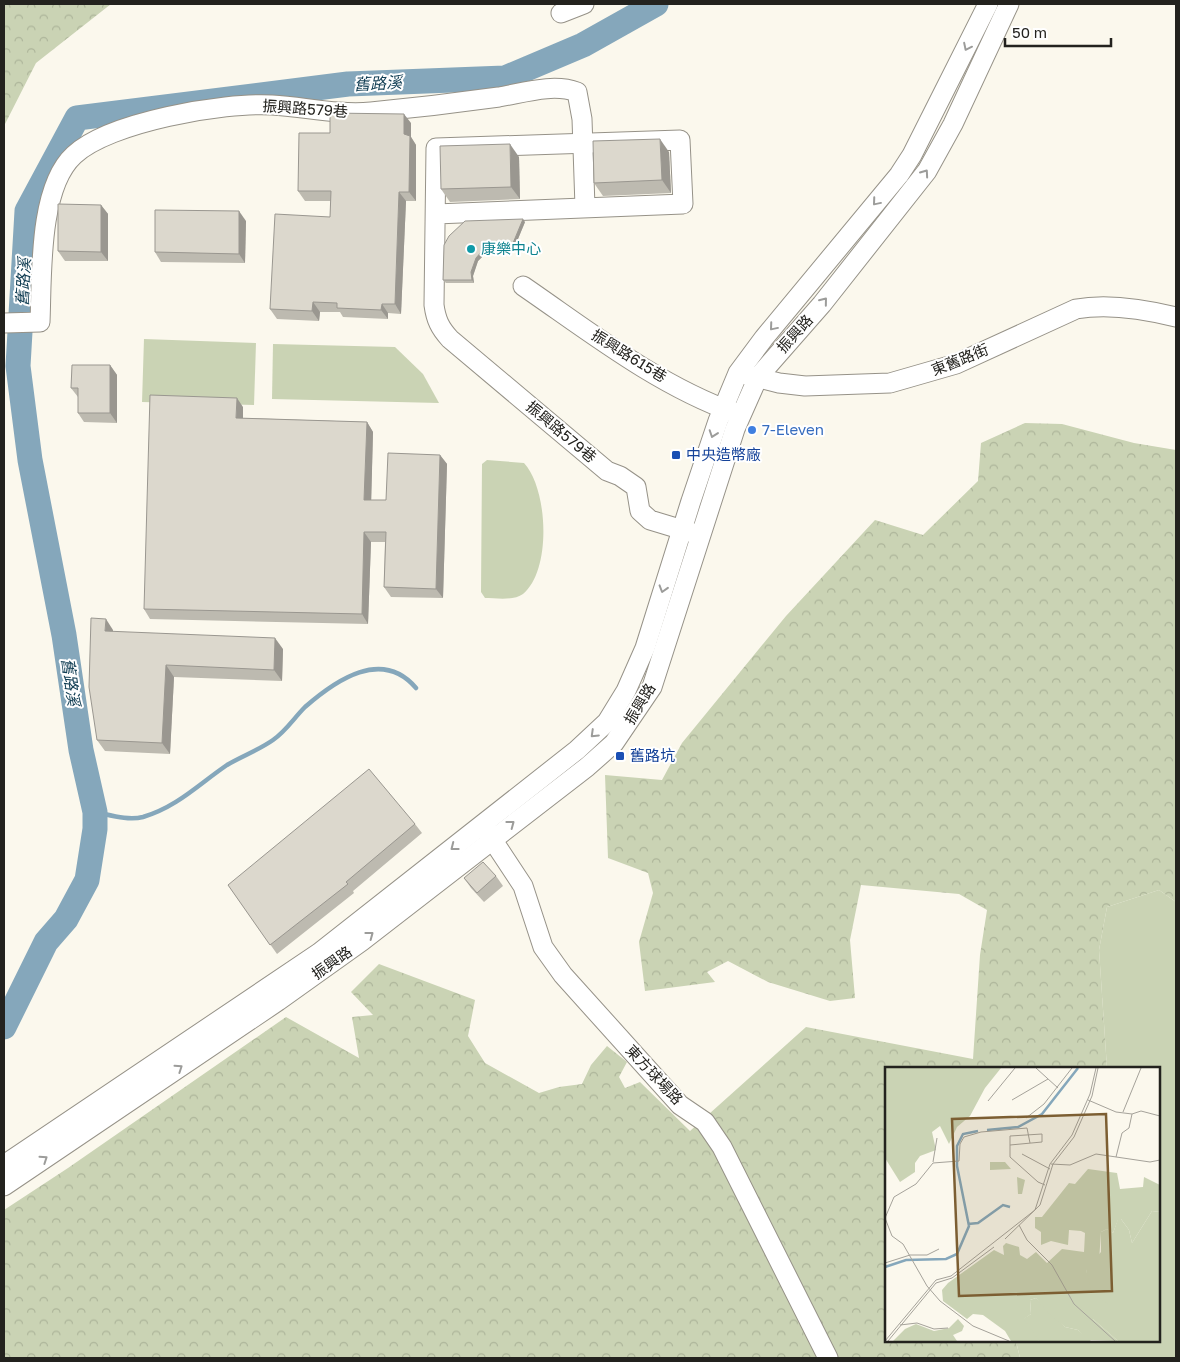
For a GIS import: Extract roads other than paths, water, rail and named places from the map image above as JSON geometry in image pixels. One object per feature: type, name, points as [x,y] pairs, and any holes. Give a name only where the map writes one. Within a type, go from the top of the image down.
[{"type":"street","points":[[561,13],[584,4]]},
{"type":"street","name":"振興路","points":[[4,1165],[319,953],[487,832],[587,767],[614,743],[632,720],[652,687],[701,536],[732,412],[738,373],[904,168],[932,118],[988,4]]},
{"type":"street","name":"振興路","points":[[4,1186],[278,1001],[362,941],[487,832],[606,722],[626,691],[645,648],[682,529],[732,412],[758,377],[822,304],[927,171],[953,124],[1009,4]]},
{"type":"street","name":"振興路579巷","points":[[4,322],[40,322],[43,249],[51,195],[72,157],[87,144],[149,121],[216,108],[270,105],[368,112],[532,91],[568,89],[577,92],[582,119],[586,207]]},
{"type":"street","name":"振興路579巷","points":[[436,214],[683,204],[680,140],[436,148],[434,305],[436,319],[442,330],[607,471],[620,476],[636,487],[640,511],[650,520],[701,536]]},
{"type":"street","name":"振興路615巷","points":[[523,286],[639,366],[732,412]]},
{"type":"street","name":"東舊路街","points":[[738,373],[779,383],[805,386],[890,383],[956,364],[1076,309],[1091,306],[1118,308],[1176,317]]},
{"type":"street","name":"東方球場路","points":[[487,832],[523,886],[543,947],[558,968],[680,1105],[706,1122],[722,1147],[828,1358]]},
{"type":"waterway","name":"舊路溪","points":[[4,1027],[46,942],[66,919],[87,880],[95,829],[95,812],[81,750],[64,635],[30,460],[18,366],[27,211],[77,118],[348,84],[505,78],[583,45],[656,4]]},
{"type":"waterway","points":[[95,812],[119,817],[137,818],[155,813],[167,807],[227,765],[273,740],[317,697],[359,672],[374,669],[389,670],[403,676],[416,688]]},
{"type":"place","name":"康樂中心","points":[[471,249]]},
{"type":"place","name":"7-Eleven","points":[[752,430]]},
{"type":"place","name":"中央造幣廠","points":[[676,455]]},
{"type":"place","name":"舊路坑","points":[[620,756]]}]
